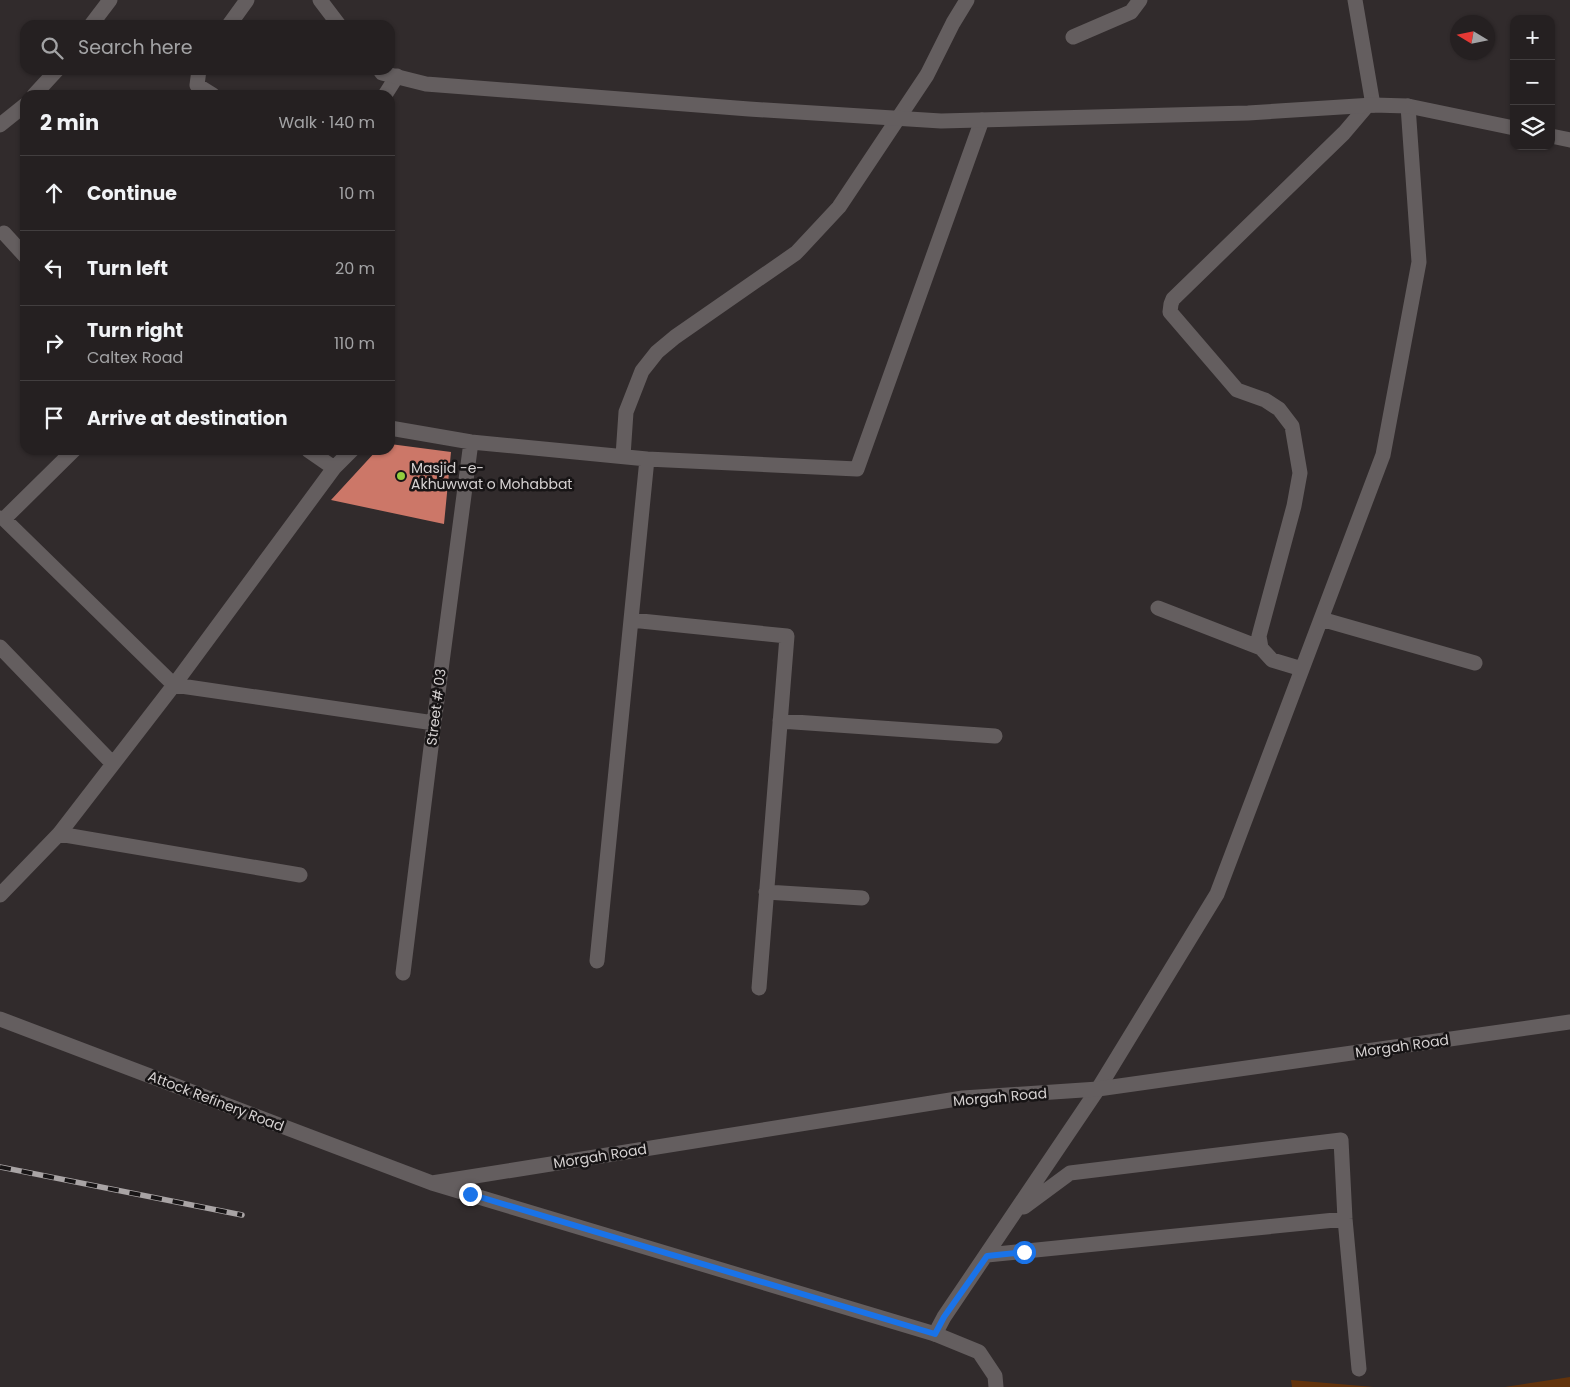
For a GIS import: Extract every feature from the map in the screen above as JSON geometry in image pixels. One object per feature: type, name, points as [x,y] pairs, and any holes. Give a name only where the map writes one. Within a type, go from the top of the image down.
[{"type":"street","points":[[96,20],[110,0]]},
{"type":"street","points":[[233,20],[247,0]]},
{"type":"street","points":[[320,0],[335,20]]},
{"type":"street","points":[[623,456],[626,412],[642,371],[657,352],[675,337],[796,253],[839,207],[927,74],[967,0]]},
{"type":"street","points":[[1072,38],[1131,12],[1140,0]]},
{"type":"street","points":[[1355,0],[1370,106]]},
{"type":"street","points":[[39,90],[52,75]]},
{"type":"street","points":[[198,75],[197,85],[205,90]]},
{"type":"street","points":[[392,75],[426,84],[748,109],[941,121],[1248,113],[1370,106],[1408,106],[1510,127]]},
{"type":"street","points":[[388,90],[397,76]]},
{"type":"street","points":[[1261,648],[1259,636],[1294,506],[1300,473],[1292,426],[1279,409],[1265,400],[1237,390],[1170,312],[1171,304],[1173,299],[1370,106]]},
{"type":"street","points":[[935,1334],[944,1317],[1098,1089],[1217,894],[1383,455],[1419,262],[1408,106]]},
{"type":"street","points":[[0,125],[20,109]]},
{"type":"street","points":[[395,429],[471,442],[623,456],[857,468],[982,120]]},
{"type":"street","points":[[1555,137],[1570,140]]},
{"type":"street","points":[[4,232],[20,250]]},
{"type":"street","name":"Street # 03","points":[[403,973],[471,442]]},
{"type":"street","points":[[69,455],[2,519],[174,686],[434,723]]},
{"type":"street","points":[[315,455],[334,468]]},
{"type":"street","points":[[0,895],[59,834],[174,686],[334,468],[347,455]]},
{"type":"street","points":[[597,961],[647,458]]},
{"type":"street","points":[[1158,608],[1261,648],[1272,660],[1302,669]]},
{"type":"street","points":[[1321,619],[1475,663]]},
{"type":"street","points":[[631,620],[787,636],[759,988]]},
{"type":"street","points":[[0,648],[113,764]]},
{"type":"street","points":[[780,721],[994,736]]},
{"type":"street","points":[[59,834],[300,875]]},
{"type":"street","points":[[766,892],[862,898]]},
{"type":"street","name":"Attock Refinery Road","points":[[0,1019],[432,1183],[935,1334],[979,1352],[994,1376],[996,1387]]},
{"type":"street","name":"Morgah Road","points":[[432,1183],[963,1098],[1098,1089],[1570,1022]]},
{"type":"street","points":[[1014,1214],[1070,1173],[1341,1140],[1345,1220],[1359,1368]]},
{"type":"street","points":[[987,1256],[1345,1220]]},
{"type":"shaded area","points":[[1570,1377],[1570,1387],[1505,1387]]},
{"type":"shaded area","points":[[1291,1380],[1374,1387],[1292,1387]]},
{"type":"building","name":"Masjid -e- Akhuwwat o Mohabbat","points":[[395,445],[451,452],[444,524],[331,500],[372,455],[395,455]]},
{"type":"railway","points":[[0,1167],[242,1215]]},
{"type":"place","name":"Masjid -e- Akhuwwat o Mohabbat","points":[[401,476]]},
{"type":"route","points":[[470,1194],[935,1334],[944,1317],[987,1256],[1024,1252]]}]
